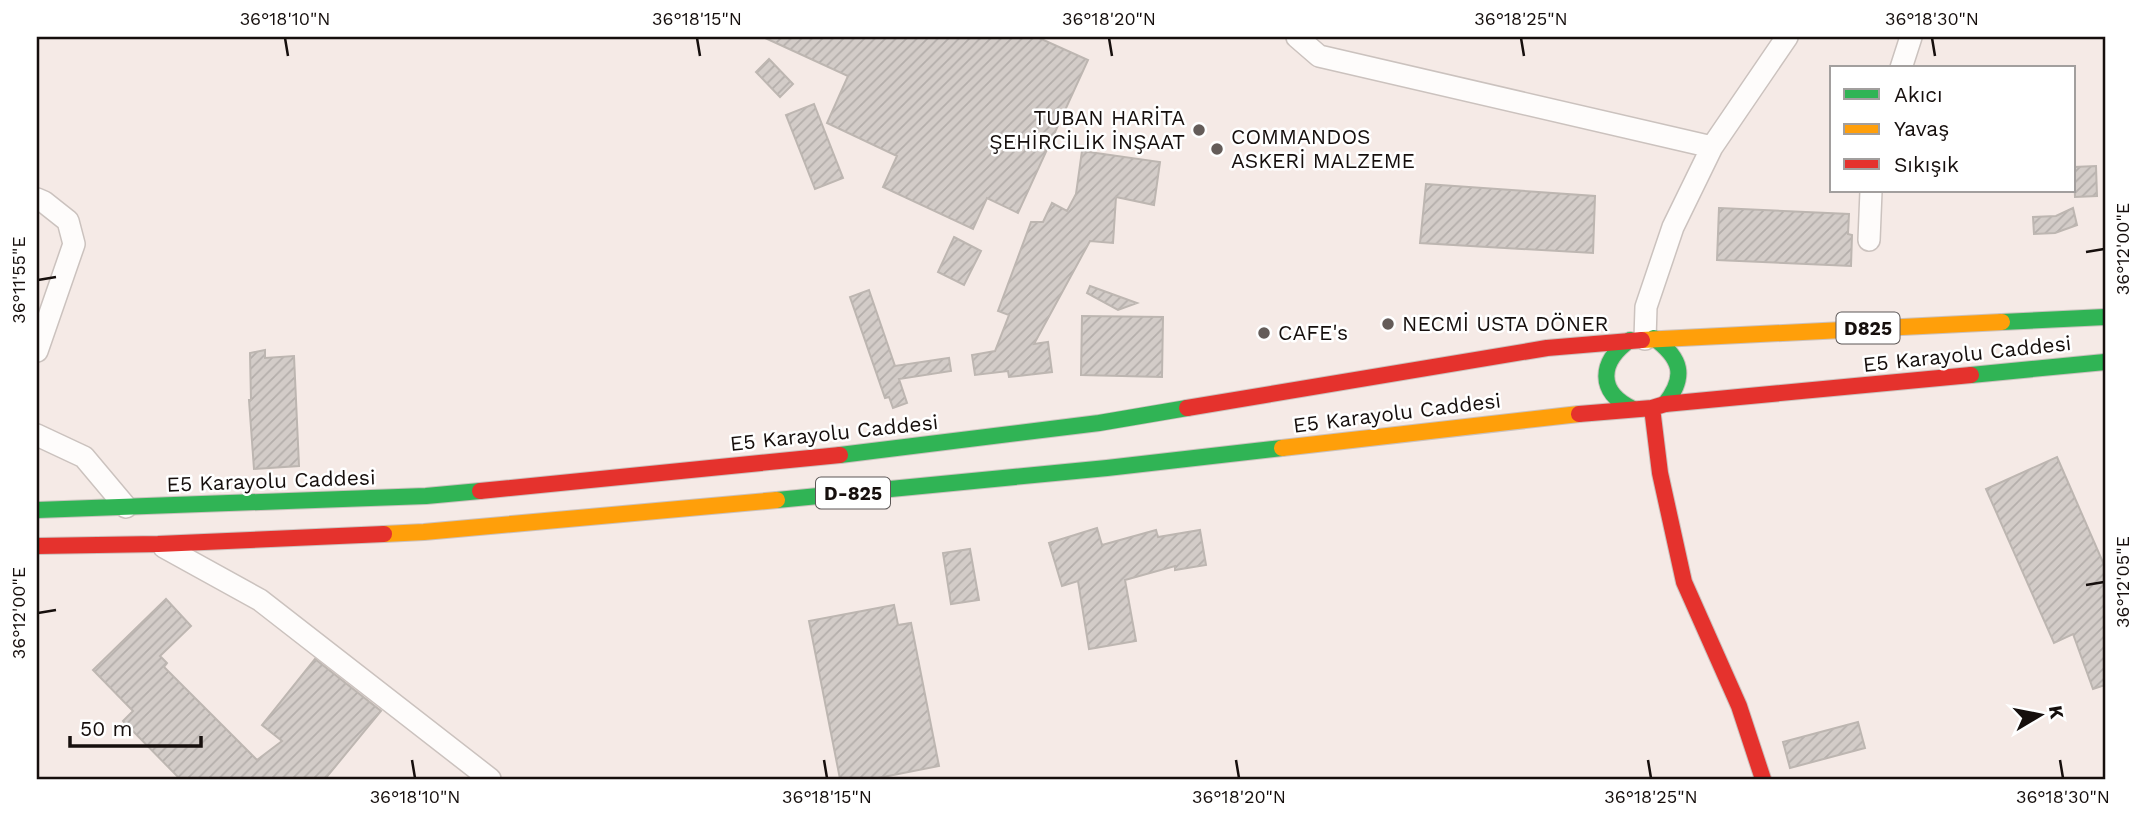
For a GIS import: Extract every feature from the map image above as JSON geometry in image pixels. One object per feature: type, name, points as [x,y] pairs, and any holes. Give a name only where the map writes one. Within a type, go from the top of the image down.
[{"type":"main road","name":"E5 Karayolu Caddesi","points":[[37,510],[426,496],[857,453],[1099,423],[1547,348],[1643,339],[2105,317]]},
{"type":"main road","points":[[1633,409],[1622,405],[1608,387],[1607,365],[1620,346],[1643,339],[1672,353],[1678,363],[1678,385],[1673,396],[1659,406],[1660,473],[1684,582],[1739,706],[1763,779]]},
{"type":"main road","name":"E5 Karayolu Caddesi","points":[[37,546],[158,544],[424,532],[684,509],[1107,468],[1659,406],[2105,362]]},
{"type":"street","points":[[1297,37],[1319,56],[1712,147]]},
{"type":"street","points":[[1643,339],[1646,307],[1673,228],[1712,147],[1787,37]]},
{"type":"street","points":[[1902,66],[1911,37]]},
{"type":"street","points":[[1869,240],[1871,192]]},
{"type":"street","points":[[37,199],[68,221],[74,244],[37,351]]},
{"type":"street","points":[[37,435],[84,457],[126,507]]},
{"type":"street","points":[[158,544],[260,600],[490,779]]},
{"type":"building","points":[[763,37],[1037,37],[1088,60],[1018,213],[987,198],[973,229],[883,187],[897,156],[827,123],[848,76]]},
{"type":"building","points":[[769,59],[793,84],[780,97],[756,72]]},
{"type":"building","points":[[814,104],[843,178],[815,189],[786,115]]},
{"type":"building","points":[[1082,151],[1160,162],[1154,205],[1116,197],[1113,243],[1090,241],[1034,344],[1048,342],[1052,372],[1009,377],[1008,371],[975,375],[972,355],[995,351],[1009,315],[998,311],[1031,222],[1043,222],[1052,203],[1067,211],[1076,194]]},
{"type":"building","points":[[2096,166],[2097,196],[2075,197],[2076,167]]},
{"type":"building","points":[[1426,184],[1595,196],[1593,253],[1420,243]]},
{"type":"building","points":[[1719,208],[1849,214],[1848,234],[1852,235],[1851,266],[1717,260]]},
{"type":"building","points":[[2073,208],[2077,225],[2055,233],[2034,234],[2033,217],[2056,216]]},
{"type":"building","points":[[954,237],[981,251],[964,285],[938,272]]},
{"type":"building","points":[[1090,286],[1137,303],[1118,310],[1087,293]]},
{"type":"building","points":[[869,290],[895,366],[949,358],[951,371],[899,379],[907,403],[893,408],[889,397],[885,398],[850,297]]},
{"type":"building","points":[[1082,316],[1163,317],[1162,377],[1081,375]]},
{"type":"building","points":[[265,350],[265,358],[294,356],[299,466],[254,469],[249,400],[250,353]]},
{"type":"building","points":[[2057,457],[2105,567],[2105,685],[2093,689],[2073,634],[2054,643],[1986,489]]},
{"type":"building","points":[[1097,528],[1102,545],[1156,530],[1158,537],[1200,530],[1206,565],[1175,570],[1175,566],[1125,580],[1136,641],[1089,649],[1078,581],[1062,586],[1049,543]]},
{"type":"building","points":[[970,549],[979,600],[951,604],[943,553]]},
{"type":"building","points":[[166,599],[191,626],[160,656],[167,663],[164,667],[257,760],[282,741],[262,725],[315,659],[381,711],[325,779],[180,779],[123,721],[133,711],[93,670]]},
{"type":"building","points":[[894,605],[898,625],[911,623],[939,766],[873,779],[840,779],[809,621]]},
{"type":"building","points":[[1858,722],[1865,748],[1790,768],[1783,742]]},
{"type":"traffic: fast","points":[[2002,322],[2105,317]]},
{"type":"traffic: fast","points":[[1654,338],[1670,353],[1678,368],[1676,385],[1665,404]]},
{"type":"traffic: fast","points":[[1630,340],[1612,358],[1606,376],[1613,394],[1633,409]]},
{"type":"traffic: fast","points":[[1971,375],[2105,362]]},
{"type":"traffic: fast","points":[[840,455],[1099,423],[1187,408]]},
{"type":"traffic: fast","points":[[777,500],[1282,448]]},
{"type":"traffic: fast","points":[[37,510],[426,496],[480,491]]},
{"type":"traffic: slow","points":[[1642,340],[2002,322]]},
{"type":"traffic: slow","points":[[1282,448],[1579,414]]},
{"type":"traffic: slow","points":[[384,534],[777,500]]},
{"type":"traffic: jam","points":[[1187,408],[1547,348],[1642,340]]},
{"type":"traffic: jam","points":[[1579,414],[1971,375]]},
{"type":"traffic: jam","points":[[1652,408],[1660,473],[1684,582],[1739,706],[1763,779]]},
{"type":"traffic: jam","points":[[480,491],[840,455]]},
{"type":"traffic: jam","points":[[37,546],[158,544],[384,534]]},
{"type":"place","name":"TUBAN HARİTA ŞEHİRCİLİK İNŞAAT","points":[[1199,130]]},
{"type":"place","name":"COMMANDOS ASKERİ MALZEME","points":[[1217,149]]},
{"type":"place","name":"NECMİ USTA DÖNER","points":[[1388,324]]},
{"type":"place","name":"CAFE's","points":[[1264,333]]}]
